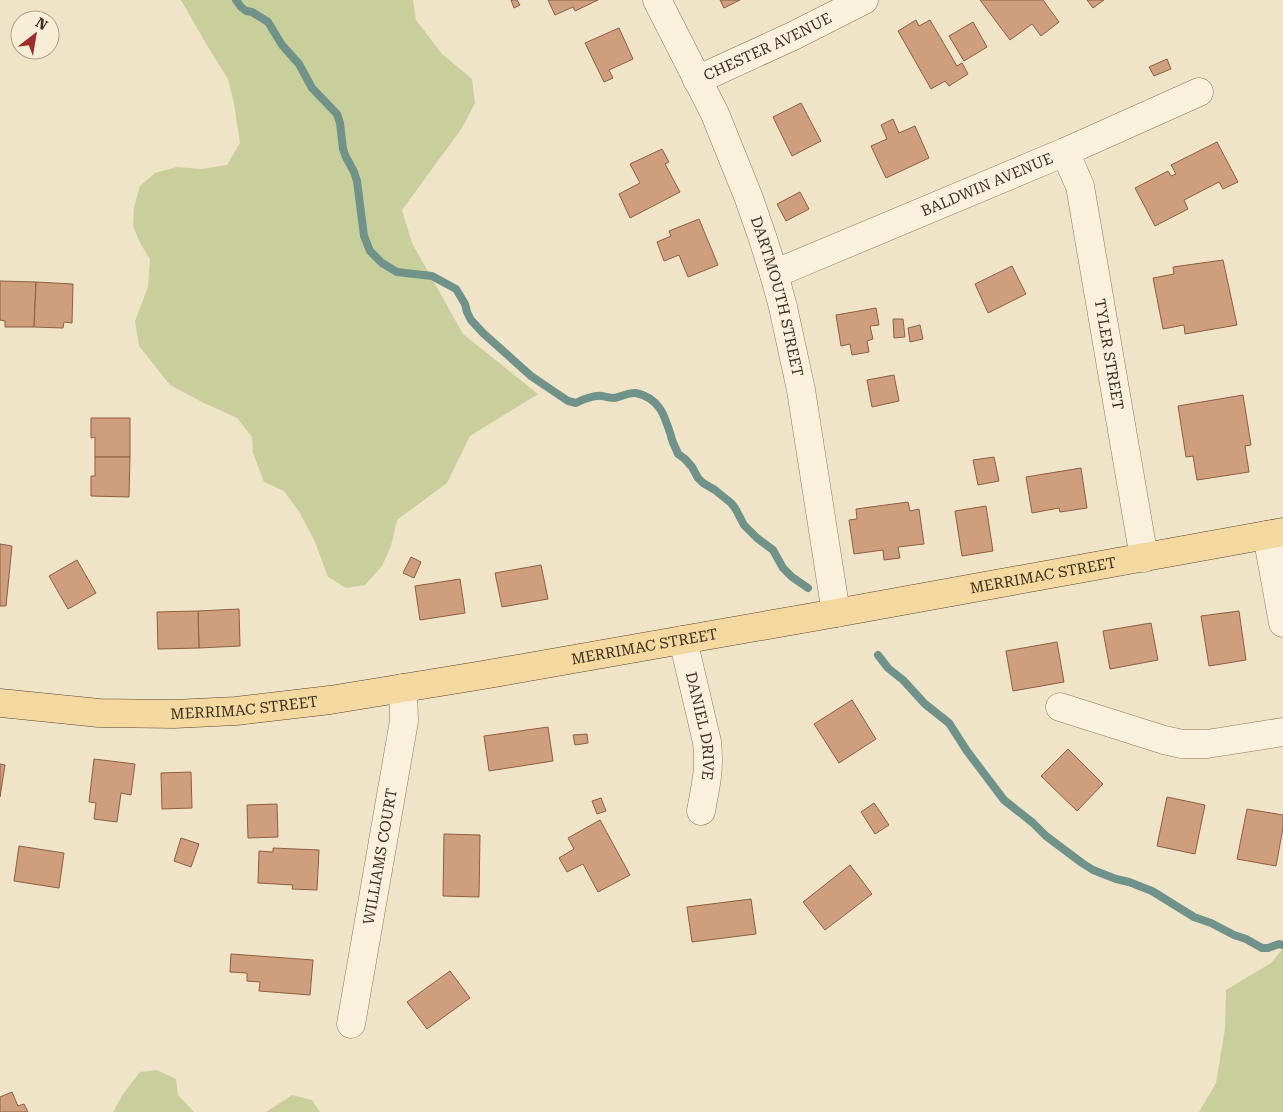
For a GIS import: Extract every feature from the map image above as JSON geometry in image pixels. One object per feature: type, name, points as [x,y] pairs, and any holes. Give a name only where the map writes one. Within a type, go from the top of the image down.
[{"type":"main road","name":"MERRIMAC STREET","points":[[0,703],[99,713],[136,714],[236,711],[302,703],[483,675],[1275,534]]},
{"type":"street","name":"DARTMOUTH STREET","points":[[657,0],[715,114],[762,236],[774,274],[801,390],[836,613]]},
{"type":"street","name":"CHESTER AVENUE","points":[[697,80],[793,36],[864,0]]},
{"type":"street","name":"BALDWIN AVENUE","points":[[774,274],[1066,152],[1199,92]]},
{"type":"street","name":"TYLER STREET","points":[[1066,152],[1080,186],[1144,558]]},
{"type":"street","points":[[1275,534],[1283,623]]},
{"type":"street","name":"DANIEL DRIVE","points":[[683,640],[708,751],[708,776],[701,811]]},
{"type":"street","name":"WILLIAMS COURT","points":[[351,1024],[404,718],[403,688]]},
{"type":"street","points":[[1060,707],[1182,744],[1207,744],[1283,732]]},
{"type":"green space","points":[[181,0],[413,0],[416,20],[442,54],[472,79],[475,103],[462,128],[402,210],[412,243],[463,334],[538,394],[470,436],[447,483],[397,520],[391,546],[382,566],[365,585],[346,588],[328,577],[315,542],[300,513],[284,491],[264,482],[253,453],[252,437],[237,418],[170,385],[139,346],[135,321],[148,287],[150,259],[140,243],[133,226],[134,207],[140,186],[155,173],[177,167],[202,169],[227,165],[240,143],[228,79]]},
{"type":"green space","points":[[1283,948],[1283,1112],[1199,1112],[1216,1083],[1225,1029],[1226,990],[1271,963]]},
{"type":"green space","points":[[157,1070],[176,1079],[178,1095],[194,1112],[113,1112],[123,1094],[140,1072]]},
{"type":"green space","points":[[292,1095],[312,1100],[320,1112],[266,1112]]},
{"type":"building","points":[[511,0],[517,0],[520,5],[514,8]]},
{"type":"building","points":[[548,0],[598,0],[575,11],[573,7],[555,15]]},
{"type":"building","points":[[720,0],[740,0],[724,8]]},
{"type":"building","points":[[980,0],[1043,0],[1059,22],[1041,36],[1032,24],[1010,40]]},
{"type":"building","points":[[1087,0],[1104,0],[1093,8]]},
{"type":"building","points":[[916,20],[919,26],[930,20],[957,66],[962,63],[968,74],[949,86],[945,81],[931,89],[898,31]]},
{"type":"building","points":[[973,22],[987,47],[964,61],[949,36]]},
{"type":"building","points":[[619,28],[633,59],[609,70],[613,78],[604,82],[585,43]]},
{"type":"building","points":[[1167,59],[1171,69],[1154,76],[1149,67]]},
{"type":"building","points":[[801,103],[821,141],[792,156],[773,117]]},
{"type":"building","points":[[893,119],[899,133],[915,126],[929,158],[886,178],[871,146],[887,139],[881,125]]},
{"type":"building","points":[[1217,142],[1238,182],[1223,189],[1219,182],[1184,200],[1188,209],[1155,226],[1135,188],[1168,171],[1171,176],[1176,174],[1171,165]]},
{"type":"building","points":[[662,149],[669,162],[665,164],[680,192],[630,218],[619,194],[640,183],[630,164]]},
{"type":"building","points":[[800,192],[809,209],[786,221],[777,204]]},
{"type":"building","points":[[699,219],[718,265],[688,277],[679,255],[664,261],[657,242],[671,236],[669,231]]},
{"type":"building","points":[[1223,260],[1237,325],[1185,334],[1184,325],[1163,329],[1153,278],[1174,274],[1173,267]]},
{"type":"building","points":[[1012,266],[1026,294],[988,313],[975,284]]},
{"type":"building","points":[[0,281],[36,282],[34,327],[5,327],[5,321],[0,320]]},
{"type":"building","points":[[36,282],[73,284],[72,323],[64,322],[63,328],[34,327]]},
{"type":"building","points":[[876,308],[879,325],[870,326],[873,339],[867,341],[869,352],[852,355],[850,344],[841,346],[836,315]]},
{"type":"building","points":[[893,319],[903,319],[905,337],[894,338]]},
{"type":"building","points":[[920,325],[923,339],[910,342],[908,328]]},
{"type":"building","points":[[894,375],[899,401],[872,407],[867,380]]},
{"type":"building","points":[[1243,395],[1251,445],[1245,446],[1249,472],[1197,480],[1193,456],[1186,457],[1178,406]]},
{"type":"building","points":[[91,418],[130,418],[130,457],[95,457],[95,437],[91,438]]},
{"type":"building","points":[[95,457],[130,457],[129,497],[91,496],[91,476],[95,476]]},
{"type":"building","points":[[994,457],[999,481],[978,485],[973,460]]},
{"type":"building","points":[[1081,468],[1087,508],[1060,512],[1059,508],[1032,513],[1026,477]]},
{"type":"building","points":[[908,502],[910,511],[919,509],[924,544],[898,547],[900,558],[884,560],[883,550],[854,554],[849,520],[857,519],[856,509]]},
{"type":"building","points":[[986,506],[993,551],[962,556],[955,511]]},
{"type":"building","points":[[0,544],[12,546],[6,606],[0,606]]},
{"type":"building","points":[[411,557],[421,562],[414,578],[403,573]]},
{"type":"building","points":[[77,560],[96,593],[68,609],[49,576]]},
{"type":"building","points":[[541,565],[548,599],[502,607],[495,573]]},
{"type":"building","points":[[460,579],[465,613],[420,620],[415,586]]},
{"type":"building","points":[[239,609],[240,646],[199,648],[198,611]]},
{"type":"building","points":[[198,611],[199,648],[158,649],[157,612]]},
{"type":"building","points":[[1239,611],[1246,660],[1209,666],[1201,616]]},
{"type":"building","points":[[1151,623],[1158,660],[1110,669],[1103,631]]},
{"type":"building","points":[[1057,642],[1064,682],[1013,691],[1006,651]]},
{"type":"building","points":[[852,700],[876,739],[839,763],[814,724]]},
{"type":"building","points":[[548,727],[553,761],[489,771],[484,736]]},
{"type":"building","points":[[587,734],[588,743],[575,745],[573,735]]},
{"type":"building","points":[[1068,749],[1103,784],[1077,811],[1041,776]]},
{"type":"building","points":[[94,759],[135,764],[131,795],[121,793],[117,822],[94,819],[96,803],[89,802]]},
{"type":"building","points":[[0,764],[5,765],[0,797]]},
{"type":"building","points":[[191,772],[192,808],[162,809],[161,773]]},
{"type":"building","points":[[1167,797],[1205,805],[1195,854],[1157,846]]},
{"type":"building","points":[[601,798],[606,811],[597,814],[592,801]]},
{"type":"building","points":[[874,803],[889,825],[875,834],[861,812]]},
{"type":"building","points":[[277,804],[278,837],[248,838],[247,805]]},
{"type":"building","points":[[1247,809],[1283,815],[1283,828],[1276,866],[1237,859]]},
{"type":"building","points":[[600,820],[630,875],[598,892],[583,864],[567,872],[559,858],[574,849],[568,838]]},
{"type":"building","points":[[444,834],[480,835],[479,897],[443,896]]},
{"type":"building","points":[[181,838],[199,844],[191,867],[174,861]]},
{"type":"building","points":[[19,846],[64,853],[59,888],[14,881]]},
{"type":"building","points":[[273,848],[319,850],[317,890],[292,889],[293,885],[258,883],[259,851],[273,852]]},
{"type":"building","points":[[850,865],[872,894],[825,930],[803,902]]},
{"type":"building","points":[[751,899],[756,934],[692,942],[687,907]]},
{"type":"building","points":[[231,954],[313,960],[310,995],[259,991],[260,982],[247,981],[247,973],[230,972]]},
{"type":"building","points":[[450,971],[470,998],[427,1029],[407,1002]]},
{"type":"building","points":[[12,1092],[18,1106],[24,1104],[28,1112],[0,1112],[0,1097]]},
{"type":"waterway","points":[[236,0],[246,11],[252,12],[268,22],[282,45],[299,64],[312,88],[337,114],[343,149],[357,181],[364,236],[370,251],[382,263],[397,272],[432,276],[456,289],[465,304],[471,320],[483,333],[531,376],[568,401],[576,403],[595,396],[614,398],[633,393],[651,399],[664,415],[678,454],[692,467],[703,483],[731,503],[744,525],[773,550],[783,568],[808,588]]},
{"type":"waterway","points":[[878,655],[888,668],[903,680],[925,704],[949,723],[967,751],[1004,800],[1046,836],[1082,863],[1093,870],[1152,891],[1194,917],[1211,923],[1262,948],[1279,944],[1283,945]]}]
